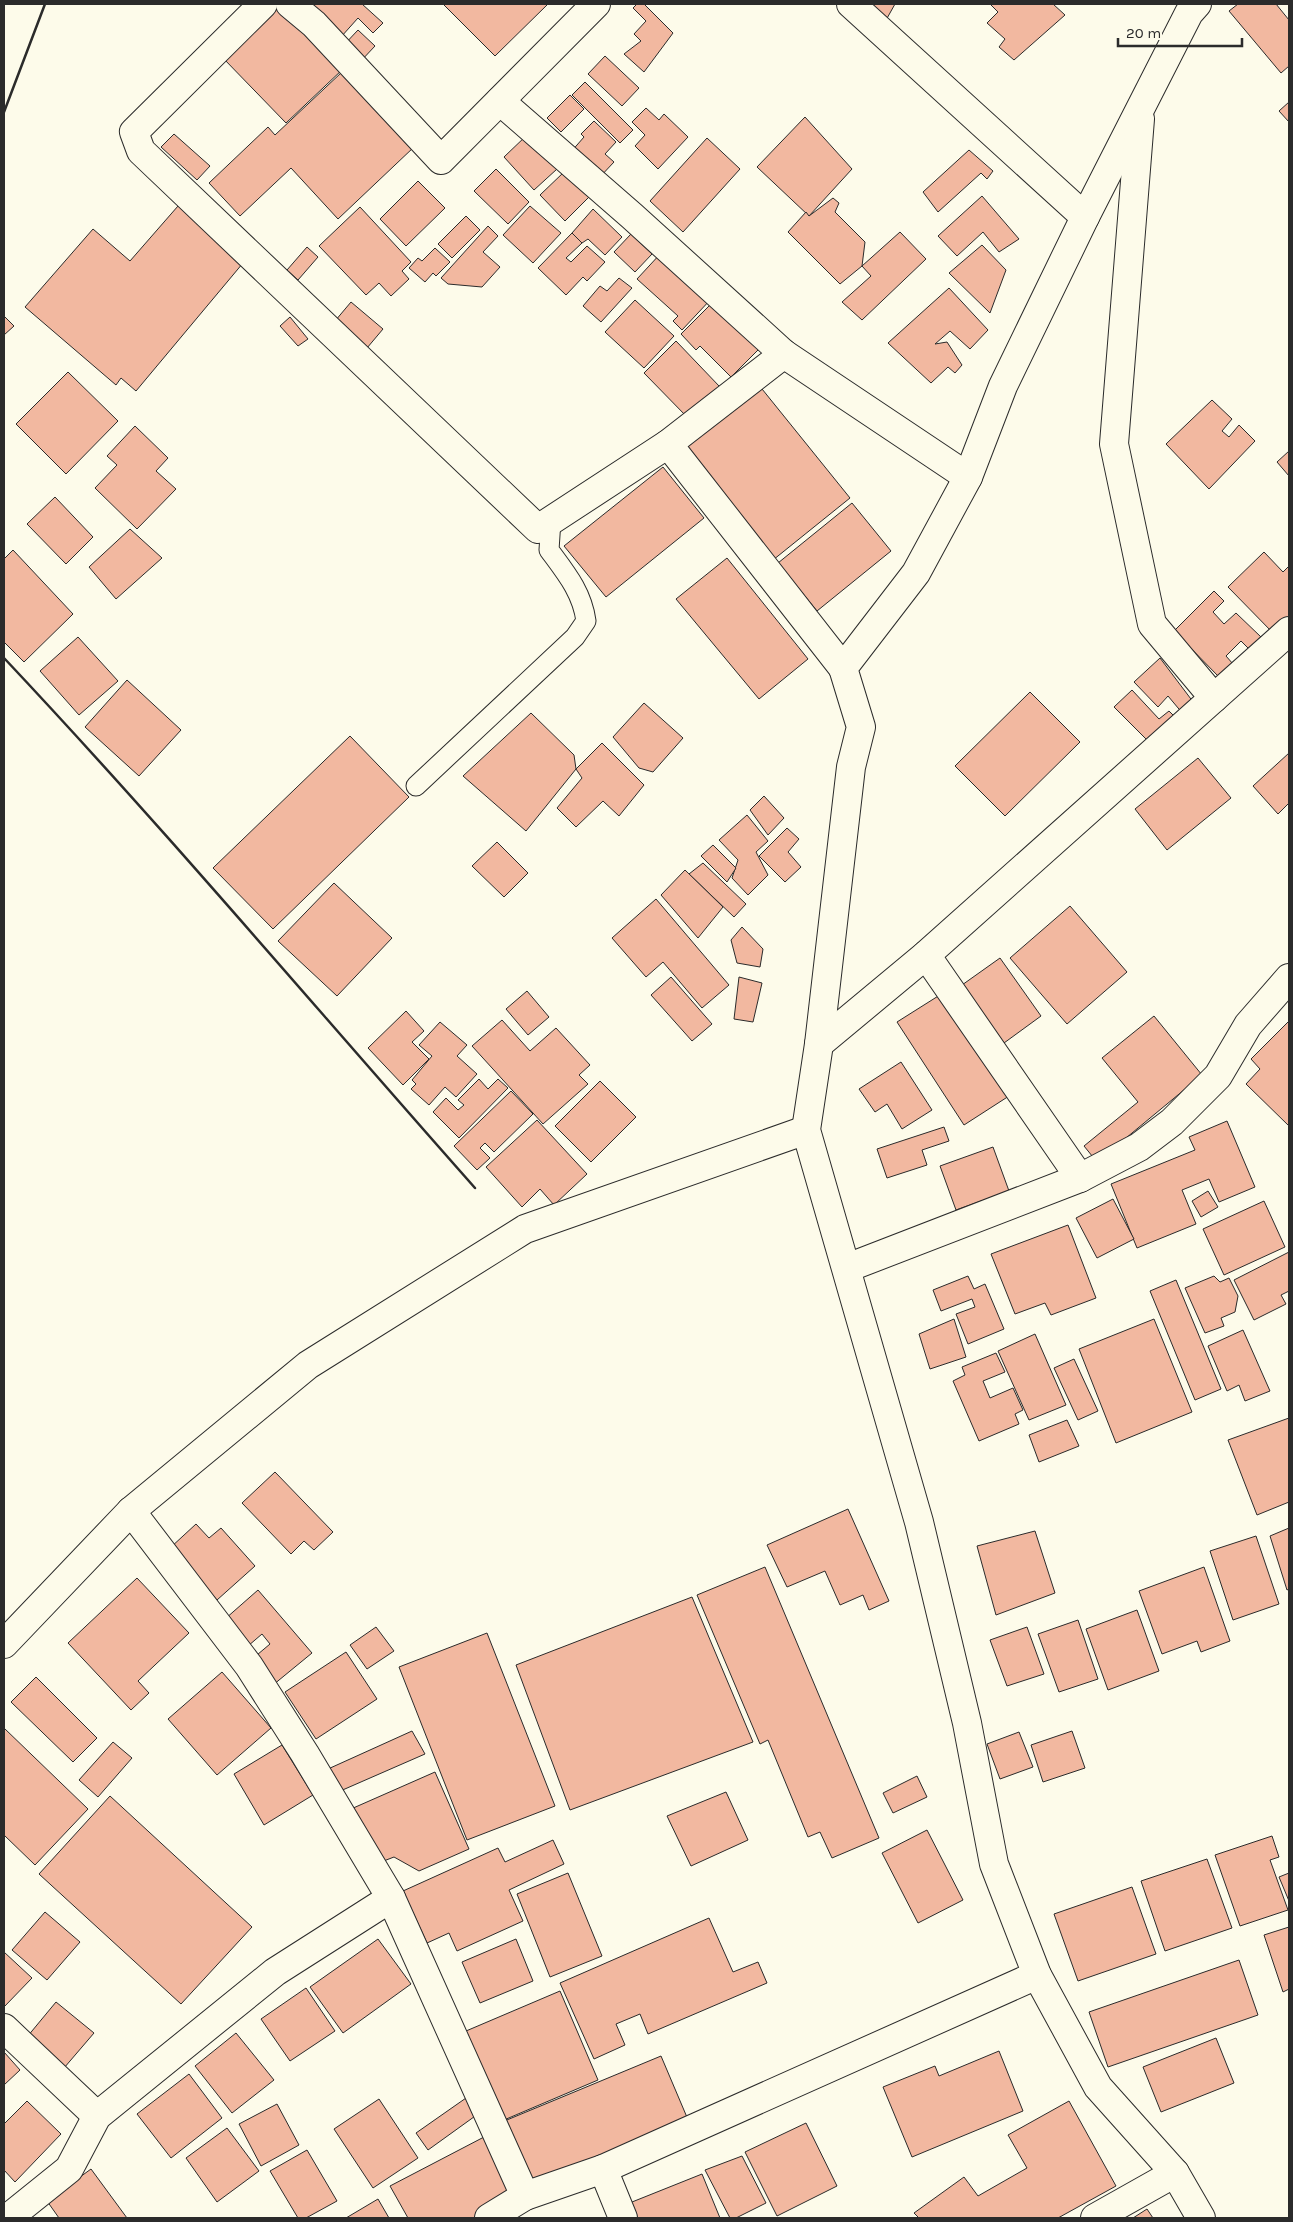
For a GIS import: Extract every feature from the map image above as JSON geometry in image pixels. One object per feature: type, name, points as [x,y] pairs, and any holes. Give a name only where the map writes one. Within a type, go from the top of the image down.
[{"type":"street","points":[[263,4],[134,132],[141,151],[538,529],[668,444],[784,354]]},
{"type":"street","points":[[290,4],[314,24],[441,160],[596,4]]},
{"type":"street","points":[[851,4],[1085,217]]},
{"type":"street","points":[[843,668],[916,573],[968,477],[1004,386],[1189,7]]},
{"type":"street","points":[[500,100],[632,216],[784,354],[968,477]]},
{"type":"street","points":[[1141,105],[1114,444],[1152,624],[1214,698]]},
{"type":"street","points":[[668,444],[843,668],[861,727],[851,767],[819,1044],[806,1130],[919,1522],[967,1723],[994,1864],[1037,1976],[1098,2087],[1175,2172],[1202,2218]]},
{"type":"street","points":[[819,1044],[926,955],[1289,631]]},
{"type":"street","points":[[926,955],[1080,1178]]},
{"type":"street","points":[[847,1268],[1080,1178],[1139,1147],[1172,1122],[1218,1076],[1248,1025],[1289,978]]},
{"type":"street","points":[[4,1644],[131,1511],[308,1366],[525,1230],[806,1130]]},
{"type":"street","points":[[131,1511],[249,1666],[305,1754],[391,1898],[525,2196]]},
{"type":"street","points":[[8,2218],[70,2170],[97,2116],[275,1972],[391,1898]]},
{"type":"street","points":[[489,2218],[525,2196],[603,2169],[1037,1976]]},
{"type":"street","points":[[4,2028],[97,2116]]},
{"type":"street","points":[[603,2169],[623,2218]]},
{"type":"street","points":[[1095,2218],[1175,2172]]},
{"type":"lane","points":[[416,786],[575,637],[586,621],[584,604],[573,581],[549,550],[551,520]]},
{"type":"building","points":[[280,4],[344,68],[286,123],[223,58]]},
{"type":"building","points":[[306,4],[362,4],[383,23],[373,33],[358,18],[341,37]]},
{"type":"building","points":[[443,4],[548,4],[495,56]]},
{"type":"building","points":[[637,4],[644,4],[673,33],[644,72],[624,54],[641,41],[634,34],[646,21],[633,8]]},
{"type":"building","points":[[854,4],[895,4],[881,29]]},
{"type":"building","points":[[990,4],[1053,4],[1065,15],[1014,60],[999,47],[1005,39],[987,23],[998,12]]},
{"type":"building","points":[[1238,4],[1276,4],[1289,20],[1289,66],[1281,73],[1229,11]]},
{"type":"building","points":[[358,30],[375,46],[359,63],[342,47]]},
{"type":"building","points":[[605,56],[639,88],[622,106],[588,74]]},
{"type":"building","points":[[342,72],[414,147],[338,219],[291,168],[240,216],[209,183],[268,127],[275,135]]},
{"type":"building","points":[[585,82],[633,130],[620,143],[572,95]]},
{"type":"building","points":[[570,95],[584,109],[561,132],[547,118]]},
{"type":"building","points":[[1289,102],[1289,122],[1279,111]]},
{"type":"building","points":[[646,108],[659,120],[664,114],[688,137],[658,169],[635,146],[645,135],[632,122]]},
{"type":"building","points":[[805,117],[852,169],[809,216],[757,167]]},
{"type":"building","points":[[594,121],[616,142],[605,154],[614,162],[598,179],[570,153],[584,137],[581,134]]},
{"type":"building","points":[[174,134],[210,166],[197,180],[161,147]]},
{"type":"building","points":[[527,135],[557,169],[534,190],[504,157]]},
{"type":"building","points":[[707,138],[740,169],[683,232],[650,201]]},
{"type":"building","points":[[969,150],[993,171],[987,179],[981,173],[938,212],[923,192]]},
{"type":"building","points":[[496,169],[529,202],[508,224],[474,191]]},
{"type":"building","points":[[564,172],[589,197],[565,221],[540,195]]},
{"type":"building","points":[[418,181],[445,208],[406,246],[380,219]]},
{"type":"building","points":[[982,196],[1019,239],[999,252],[983,232],[957,256],[938,236]]},
{"type":"building","points":[[833,198],[839,203],[835,212],[865,242],[862,266],[840,284],[788,232],[806,212],[809,216]]},
{"type":"building","points":[[178,206],[243,263],[136,391],[121,378],[116,385],[25,307],[93,229],[130,261]]},
{"type":"building","points":[[530,206],[561,233],[533,263],[503,235]]},
{"type":"building","points":[[360,207],[411,262],[402,271],[409,279],[391,296],[379,283],[366,295],[319,246]]},
{"type":"building","points":[[593,209],[622,237],[605,255],[588,239],[582,243],[572,233]]},
{"type":"building","points":[[466,216],[480,230],[452,258],[438,244]]},
{"type":"building","points":[[488,226],[498,236],[483,252],[500,267],[482,287],[448,284],[441,278]]},
{"type":"building","points":[[900,232],[926,259],[862,320],[842,302],[871,276],[862,266]]},
{"type":"building","points":[[572,233],[582,243],[566,258],[571,262],[587,246],[605,262],[587,281],[583,277],[566,295],[538,268]]},
{"type":"building","points":[[631,234],[652,254],[635,272],[614,252]]},
{"type":"building","points":[[982,245],[1006,270],[990,313],[949,273]]},
{"type":"building","points":[[307,247],[318,257],[298,280],[287,270]]},
{"type":"building","points":[[435,248],[450,262],[436,276],[433,273],[425,282],[409,268],[418,258],[422,261]]},
{"type":"building","points":[[662,252],[712,298],[682,330],[673,321],[678,316],[637,279]]},
{"type":"building","points":[[619,278],[632,288],[601,322],[583,306],[600,286],[607,291]]},
{"type":"building","points":[[949,288],[988,330],[970,349],[950,331],[935,344],[947,342],[962,365],[955,373],[948,367],[931,383],[888,343]]},
{"type":"building","points":[[635,300],[674,336],[644,368],[605,332]]},
{"type":"building","points":[[351,302],[383,329],[367,348],[335,321]]},
{"type":"building","points":[[712,303],[759,349],[731,377],[700,346],[696,350],[681,334]]},
{"type":"building","points":[[4,316],[14,326],[4,335]]},
{"type":"building","points":[[290,317],[308,339],[298,346],[280,326]]},
{"type":"building","points":[[676,341],[720,387],[688,418],[644,373]]},
{"type":"building","points":[[68,372],[118,421],[66,474],[16,424]]},
{"type":"building","points":[[758,384],[850,498],[773,560],[682,445]]},
{"type":"building","points":[[1212,400],[1232,419],[1222,431],[1229,437],[1239,425],[1255,441],[1209,489],[1166,444]]},
{"type":"building","points":[[135,426],[168,458],[156,471],[176,489],[137,529],[95,488],[117,465],[107,456]]},
{"type":"building","points":[[1289,451],[1289,476],[1277,462]]},
{"type":"building","points":[[663,467],[704,518],[606,597],[564,546]]},
{"type":"building","points":[[55,497],[93,537],[66,564],[27,524]]},
{"type":"building","points":[[852,503],[891,551],[817,611],[778,563]]},
{"type":"building","points":[[130,529],[162,558],[116,599],[89,567]]},
{"type":"building","points":[[13,550],[73,614],[24,662],[4,642],[4,559]]},
{"type":"building","points":[[1264,552],[1283,572],[1289,566],[1289,619],[1274,634],[1228,587]]},
{"type":"building","points":[[727,558],[808,659],[759,699],[676,599]]},
{"type":"building","points":[[1214,591],[1224,601],[1213,612],[1224,624],[1236,613],[1261,637],[1249,649],[1241,641],[1226,656],[1233,664],[1219,677],[1174,631]]},
{"type":"building","points":[[78,637],[118,681],[79,715],[40,671]]},
{"type":"building","points":[[1160,658],[1200,711],[1189,721],[1168,696],[1158,707],[1134,682]]},
{"type":"building","points":[[127,680],[181,730],[139,776],[85,727]]},
{"type":"building","points":[[1132,690],[1159,719],[1169,711],[1176,718],[1152,745],[1114,707]]},
{"type":"building","points":[[1030,692],[1080,742],[1005,816],[955,766]]},
{"type":"building","points":[[644,703],[683,738],[653,772],[639,768],[613,737]]},
{"type":"building","points":[[531,713],[574,755],[576,769],[526,831],[463,776]]},
{"type":"building","points":[[350,736],[409,797],[273,929],[213,868]]},
{"type":"building","points":[[602,743],[644,785],[619,816],[603,801],[576,827],[557,808],[582,778],[576,769]]},
{"type":"building","points":[[1289,753],[1289,803],[1278,814],[1253,786]]},
{"type":"building","points":[[1198,758],[1231,798],[1167,850],[1135,809]]},
{"type":"building","points":[[764,796],[784,818],[768,835],[750,810]]},
{"type":"building","points":[[747,815],[768,841],[756,852],[768,875],[748,895],[732,878],[738,860],[719,840]]},
{"type":"building","points":[[787,828],[799,839],[788,852],[801,867],[785,882],[759,856]]},
{"type":"building","points":[[497,842],[528,873],[504,897],[472,866]]},
{"type":"building","points":[[713,845],[736,868],[727,882],[701,856]]},
{"type":"building","points":[[703,863],[746,904],[734,917],[689,874]]},
{"type":"building","points":[[685,870],[723,907],[698,938],[661,895]]},
{"type":"building","points":[[334,883],[392,938],[337,996],[278,941]]},
{"type":"building","points":[[656,899],[729,985],[702,1008],[663,962],[646,977],[612,938]]},
{"type":"building","points":[[1070,906],[1127,972],[1067,1024],[1010,958]]},
{"type":"building","points":[[742,927],[763,949],[760,967],[737,963],[731,940]]},
{"type":"building","points":[[1000,958],[1041,1016],[1004,1043],[962,985]]},
{"type":"building","points":[[671,977],[712,1024],[692,1041],[651,995]]},
{"type":"building","points":[[739,977],[762,983],[753,1022],[734,1019]]},
{"type":"building","points":[[527,991],[549,1017],[528,1035],[506,1009]]},
{"type":"building","points":[[943,993],[1009,1096],[964,1125],[897,1022]]},
{"type":"building","points":[[406,1011],[424,1031],[412,1042],[429,1059],[403,1085],[368,1048]]},
{"type":"building","points":[[1154,1016],[1202,1075],[1097,1162],[1084,1146],[1138,1102],[1102,1058]]},
{"type":"building","points":[[502,1020],[530,1051],[556,1028],[590,1065],[579,1075],[588,1084],[543,1124],[472,1046]]},
{"type":"building","points":[[1289,1021],[1289,1126],[1246,1084],[1260,1069],[1251,1059]]},
{"type":"building","points":[[440,1022],[467,1045],[457,1056],[477,1074],[456,1097],[445,1087],[429,1105],[411,1089],[416,1084],[412,1080],[432,1056],[419,1045]]},
{"type":"building","points":[[901,1062],[932,1110],[902,1129],[887,1104],[875,1112],[859,1089]]},
{"type":"building","points":[[479,1079],[488,1089],[498,1079],[508,1088],[459,1138],[433,1112],[446,1098],[458,1110],[464,1105],[458,1100]]},
{"type":"building","points":[[600,1081],[636,1117],[591,1162],[555,1126]]},
{"type":"building","points":[[511,1091],[533,1114],[494,1152],[485,1143],[480,1148],[490,1158],[477,1170],[454,1146]]},
{"type":"building","points":[[537,1120],[587,1174],[554,1205],[540,1189],[522,1207],[486,1167]]},
{"type":"building","points":[[1227,1121],[1255,1187],[1219,1202],[1209,1179],[1182,1190],[1196,1224],[1137,1248],[1111,1184],[1195,1150],[1189,1137]]},
{"type":"building","points":[[944,1127],[949,1141],[922,1150],[927,1165],[887,1178],[877,1149]]},
{"type":"building","points":[[993,1147],[1009,1191],[956,1210],[940,1166]]},
{"type":"building","points":[[1208,1191],[1218,1207],[1201,1217],[1192,1201]]},
{"type":"building","points":[[1113,1199],[1134,1239],[1097,1258],[1076,1218]]},
{"type":"building","points":[[1264,1201],[1285,1247],[1224,1275],[1203,1229]]},
{"type":"building","points":[[1068,1225],[1096,1298],[1051,1315],[1045,1303],[1015,1314],[991,1254]]},
{"type":"building","points":[[1289,1252],[1289,1291],[1281,1295],[1286,1304],[1254,1320],[1234,1280]]},
{"type":"building","points":[[968,1276],[974,1289],[985,1284],[1004,1329],[968,1344],[956,1314],[975,1307],[972,1299],[941,1311],[933,1290]]},
{"type":"building","points":[[1214,1276],[1220,1282],[1229,1278],[1238,1296],[1235,1312],[1221,1318],[1224,1326],[1205,1333],[1185,1288]]},
{"type":"building","points":[[1176,1280],[1221,1389],[1195,1400],[1150,1291]]},
{"type":"building","points":[[954,1319],[966,1357],[930,1369],[919,1334]]},
{"type":"building","points":[[1154,1319],[1192,1412],[1116,1443],[1079,1349]]},
{"type":"building","points":[[1243,1330],[1270,1391],[1245,1401],[1239,1385],[1227,1391],[1208,1346]]},
{"type":"building","points":[[1035,1334],[1066,1405],[1029,1420],[998,1351]]},
{"type":"building","points":[[996,1353],[1005,1372],[983,1381],[990,1398],[1013,1388],[1023,1410],[1015,1414],[1019,1424],[979,1441],[953,1381],[965,1375],[962,1367]]},
{"type":"building","points":[[1074,1359],[1098,1411],[1078,1420],[1054,1368]]},
{"type":"building","points":[[1289,1418],[1289,1502],[1257,1515],[1228,1440]]},
{"type":"building","points":[[1067,1420],[1079,1446],[1039,1462],[1029,1435]]},
{"type":"building","points":[[275,1472],[333,1532],[314,1550],[304,1541],[291,1554],[242,1503]]},
{"type":"building","points":[[848,1509],[889,1601],[869,1610],[863,1595],[840,1605],[825,1571],[787,1587],[767,1545]]},
{"type":"building","points":[[196,1524],[209,1538],[221,1528],[255,1566],[217,1600],[170,1548]]},
{"type":"building","points":[[1289,1528],[1289,1589],[1287,1590],[1270,1536]]},
{"type":"building","points":[[1035,1531],[1055,1593],[996,1615],[977,1546]]},
{"type":"building","points":[[1256,1536],[1279,1604],[1233,1620],[1210,1551]]},
{"type":"building","points":[[765,1567],[879,1838],[832,1858],[820,1832],[808,1837],[768,1740],[760,1744],[697,1595]]},
{"type":"building","points":[[1204,1567],[1230,1641],[1201,1652],[1197,1641],[1162,1654],[1139,1591]]},
{"type":"building","points":[[137,1578],[189,1633],[138,1681],[149,1693],[131,1710],[68,1643]]},
{"type":"building","points":[[258,1590],[312,1653],[273,1685],[251,1660],[270,1644],[262,1634],[248,1646],[225,1619]]},
{"type":"building","points":[[692,1597],[753,1742],[570,1810],[516,1665]]},
{"type":"building","points":[[1137,1610],[1159,1671],[1108,1690],[1086,1629]]},
{"type":"building","points":[[1078,1620],[1098,1679],[1059,1692],[1038,1634]]},
{"type":"building","points":[[376,1627],[394,1651],[367,1669],[350,1645]]},
{"type":"building","points":[[1027,1627],[1044,1674],[1007,1686],[990,1640]]},
{"type":"building","points":[[487,1633],[555,1806],[467,1840],[399,1667]]},
{"type":"building","points":[[346,1652],[377,1699],[316,1739],[285,1692]]},
{"type":"building","points":[[222,1672],[271,1728],[217,1775],[168,1719]]},
{"type":"building","points":[[36,1677],[97,1738],[73,1762],[11,1702]]},
{"type":"building","points":[[4,1728],[88,1809],[35,1865],[4,1835]]},
{"type":"building","points":[[412,1731],[425,1754],[338,1792],[328,1769]]},
{"type":"building","points":[[1072,1731],[1085,1768],[1043,1782],[1031,1745]]},
{"type":"building","points":[[1019,1732],[1033,1767],[1000,1779],[987,1744]]},
{"type":"building","points":[[113,1742],[132,1758],[98,1797],[79,1780]]},
{"type":"building","points":[[282,1745],[313,1795],[264,1825],[234,1774]]},
{"type":"building","points":[[435,1772],[469,1849],[419,1871],[394,1857],[376,1864],[351,1809]]},
{"type":"building","points":[[917,1776],[927,1797],[893,1813],[883,1793]]},
{"type":"building","points":[[726,1792],[748,1840],[691,1866],[667,1816]]},
{"type":"building","points":[[110,1796],[252,1927],[181,2004],[39,1874]]},
{"type":"building","points":[[927,1830],[963,1900],[918,1923],[882,1853]]},
{"type":"building","points":[[1272,1836],[1279,1857],[1270,1860],[1288,1910],[1240,1926],[1215,1855]]},
{"type":"building","points":[[553,1840],[564,1864],[509,1890],[523,1921],[457,1951],[449,1933],[427,1943],[403,1891],[498,1848],[505,1862]]},
{"type":"building","points":[[1207,1859],[1232,1928],[1165,1951],[1141,1881]]},
{"type":"building","points":[[568,1873],[602,1956],[550,1977],[517,1894]]},
{"type":"building","points":[[1289,1873],[1289,1901],[1279,1877]]},
{"type":"building","points":[[1132,1887],[1156,1954],[1078,1981],[1054,1914]]},
{"type":"building","points":[[45,1912],[80,1942],[47,1980],[12,1950]]},
{"type":"building","points":[[709,1918],[733,1972],[758,1962],[767,1983],[648,2034],[640,2014],[616,2024],[625,2045],[594,2059],[560,1983]]},
{"type":"building","points":[[1289,1927],[1289,1989],[1283,1992],[1264,1935]]},
{"type":"building","points":[[378,1939],[411,1984],[343,2033],[310,1987]]},
{"type":"building","points":[[516,1939],[533,1981],[480,2003],[462,1962]]},
{"type":"building","points":[[4,1952],[32,1978],[4,2007]]},
{"type":"building","points":[[1239,1960],[1258,2015],[1108,2067],[1089,2012]]},
{"type":"building","points":[[306,1988],[335,2031],[290,2061],[261,2019]]},
{"type":"building","points":[[560,1991],[598,2080],[504,2120],[466,2031]]},
{"type":"building","points":[[56,2002],[94,2033],[64,2068],[27,2037]]},
{"type":"building","points":[[236,2033],[274,2080],[232,2113],[195,2066]]},
{"type":"building","points":[[1216,2038],[1234,2083],[1161,2112],[1143,2067]]},
{"type":"building","points":[[999,2051],[1023,2111],[912,2157],[883,2087],[935,2066],[939,2076]]},
{"type":"building","points":[[4,2052],[20,2070],[4,2085]]},
{"type":"building","points":[[661,2056],[689,2122],[531,2188],[502,2122]]},
{"type":"building","points":[[189,2074],[222,2118],[171,2158],[137,2114]]},
{"type":"building","points":[[466,2098],[478,2114],[428,2150],[416,2133]]},
{"type":"building","points":[[379,2099],[418,2158],[373,2188],[334,2129]]},
{"type":"building","points":[[27,2101],[61,2134],[15,2182],[4,2170],[4,2124]]},
{"type":"building","points":[[1069,2101],[1116,2186],[1058,2218],[919,2218],[914,2213],[964,2177],[978,2196],[1027,2168],[1008,2135]]},
{"type":"building","points":[[277,2104],[299,2145],[261,2166],[239,2124]]},
{"type":"building","points":[[806,2123],[837,2186],[777,2216],[745,2152]]},
{"type":"building","points":[[227,2128],[259,2171],[217,2202],[186,2158]]},
{"type":"building","points":[[484,2137],[516,2197],[474,2218],[408,2218],[390,2186]]},
{"type":"building","points":[[307,2150],[337,2201],[306,2218],[298,2218],[270,2171]]},
{"type":"building","points":[[742,2156],[766,2203],[736,2218],[730,2218],[705,2170]]},
{"type":"building","points":[[91,2169],[127,2218],[59,2218],[47,2201]]},
{"type":"building","points":[[702,2174],[720,2218],[632,2218],[627,2204]]},
{"type":"building","points":[[378,2199],[389,2218],[346,2218]]},
{"type":"building","points":[[1147,2209],[1153,2218],[1133,2218]]},
{"type":"wall","points":[[4,112],[45,4]]},
{"type":"wall","points":[[4,658],[124,788],[475,1188]]}]
